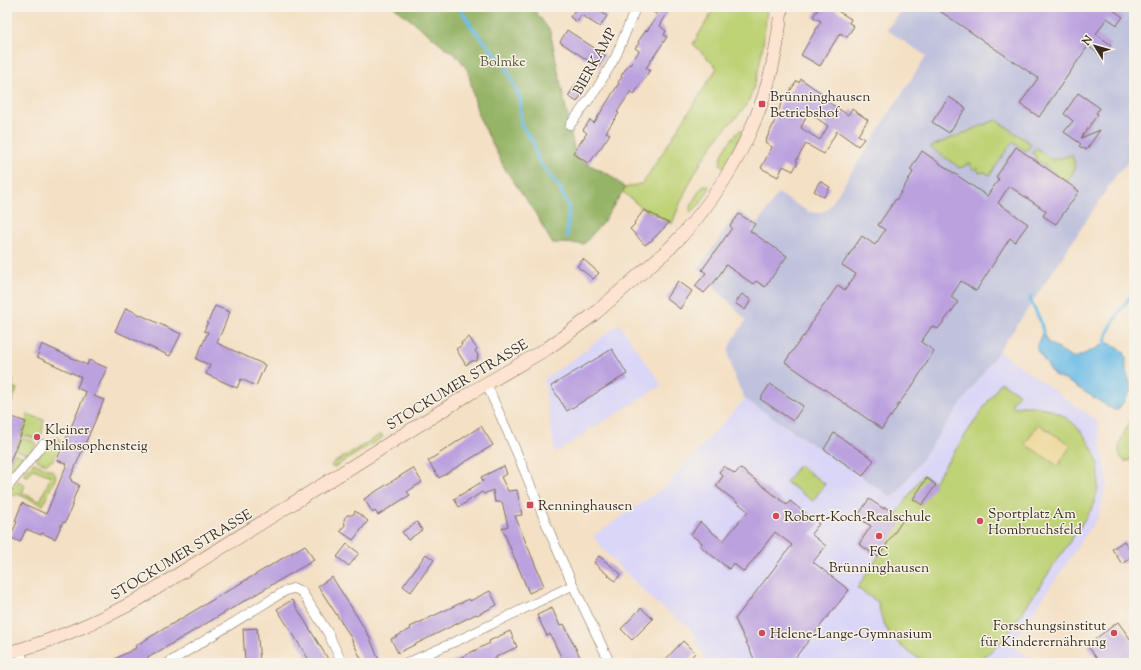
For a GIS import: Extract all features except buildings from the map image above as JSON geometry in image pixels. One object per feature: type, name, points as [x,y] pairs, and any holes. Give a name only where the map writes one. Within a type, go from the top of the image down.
[{"type":"main road","name":"STOCKUMER STRASSE","points":[[7,653],[64,635],[104,618],[134,602],[487,384],[548,348],[593,315],[670,248],[697,219],[724,181],[742,148],[762,104],[775,54],[782,7]]},
{"type":"street","name":"BIERKAMP","points":[[570,126],[596,90],[616,56],[636,7]]},
{"type":"street","points":[[487,384],[539,508],[610,663]]},
{"type":"street","points":[[7,488],[43,444]]},
{"type":"street","points":[[407,663],[461,639],[573,585]]},
{"type":"street","points":[[168,663],[285,591],[294,588],[302,592],[328,633],[342,663]]},
{"type":"street","points":[[20,650],[24,663]]},
{"type":"shaded area","points":[[903,7],[1134,7],[1134,150],[1130,160],[1117,174],[1018,324],[897,494],[891,497],[745,399],[734,376],[729,357],[729,348],[746,320],[698,269],[738,211],[758,224],[778,193],[809,212],[819,213],[828,209],[926,56],[887,30]]},
{"type":"shaded area","points":[[619,324],[662,385],[594,428],[592,426],[586,430],[587,433],[555,453],[544,379],[567,364]]},
{"type":"shaded area","points":[[999,351],[1097,421],[1108,480],[1098,517],[1011,645],[1038,663],[707,663],[690,628],[656,603],[606,553],[593,536],[663,488],[745,399],[890,496],[897,494]]},
{"type":"green space","name":"Bolmke","points":[[394,7],[532,7],[550,31],[576,158],[610,175],[625,188],[603,222],[584,244],[552,243],[534,211],[505,169],[478,115],[468,71],[459,58]]},
{"type":"green space","points":[[715,7],[767,7],[760,62],[749,100],[743,110],[720,135],[709,150],[686,191],[672,224],[663,220],[658,215],[643,209],[622,191],[625,188],[643,183],[717,68],[693,44]]},
{"type":"green space","points":[[996,120],[1031,144],[1026,151],[1012,142],[990,175],[984,172],[979,173],[977,168],[973,170],[970,163],[960,168],[930,147]]},
{"type":"green space","points":[[740,130],[743,132],[726,166],[724,167],[720,164],[722,154],[730,141]]},
{"type":"green space","points":[[1036,148],[1053,160],[1072,155],[1074,169],[1067,182],[1034,158],[1036,156],[1032,153]]},
{"type":"green space","points":[[704,185],[709,186],[709,190],[701,203],[692,212],[690,211],[694,200]]},
{"type":"green space","points":[[7,375],[13,380],[12,387],[17,389],[11,404],[7,404]]},
{"type":"green space","name":"Sportplatz Am Hombruchsfeld","points":[[1001,382],[1019,394],[1011,405],[1014,407],[1025,406],[1047,409],[1066,418],[1082,433],[1096,456],[1099,471],[1097,493],[1091,510],[1003,641],[988,653],[975,660],[961,663],[928,662],[908,652],[892,637],[884,624],[878,602],[857,588],[878,557],[859,544],[885,507],[896,515],[923,475],[934,482]]},
{"type":"green space","points":[[28,414],[44,420],[42,433],[39,440],[28,436],[21,436]]},
{"type":"green space","points":[[1134,416],[1134,458],[1124,461],[1120,457],[1120,445],[1124,432]]},
{"type":"green space","points":[[381,434],[383,437],[333,468],[331,466],[332,464]]},
{"type":"green space","points":[[58,437],[61,440],[61,443],[53,460],[46,464],[37,460],[51,440]]},
{"type":"green space","points":[[20,439],[30,440],[36,444],[32,451],[27,454],[15,450]]},
{"type":"green space","points":[[14,453],[26,458],[15,472],[8,469]]},
{"type":"green space","points":[[34,463],[53,471],[56,477],[43,505],[17,494],[15,496],[8,493],[18,481],[25,485],[22,493],[40,501],[51,476],[33,469],[28,476],[24,475],[23,474]]},
{"type":"green space","points":[[799,465],[825,484],[813,501],[786,482]]},
{"type":"sand","points":[[1038,424],[1071,445],[1058,466],[1025,444]]},
{"type":"water","points":[[1043,331],[1049,343],[1072,357],[1078,357],[1110,343],[1124,352],[1126,358],[1126,371],[1132,389],[1118,410],[1114,410],[1067,381],[1054,375],[1037,350],[1037,345]]},
{"type":"waterway","points":[[459,7],[472,27],[506,67],[520,98],[521,125],[532,140],[539,162],[560,188],[569,208],[567,237]]},
{"type":"waterway","points":[[1105,344],[1109,330],[1134,291]]},
{"type":"waterway","points":[[1031,296],[1030,300],[1040,320],[1043,331]]},
{"type":"place","name":"Brünninghausen Betriebshof","points":[[762,104]]},
{"type":"place","name":"Kleiner Philosophensteig","points":[[37,437]]},
{"type":"place","name":"Renninghausen","points":[[530,505]]},
{"type":"place","name":"Robert-Koch-Realschule","points":[[776,516]]},
{"type":"place","name":"Sportplatz Am Hombruchsfeld","points":[[980,521]]},
{"type":"place","name":"FC Brünninghausen","points":[[879,536]]},
{"type":"place","name":"Helene-Lange-Gymnasium","points":[[762,633]]},
{"type":"place","name":"Forschungsinstitut für Kinderernährung","points":[[1114,633]]}]
